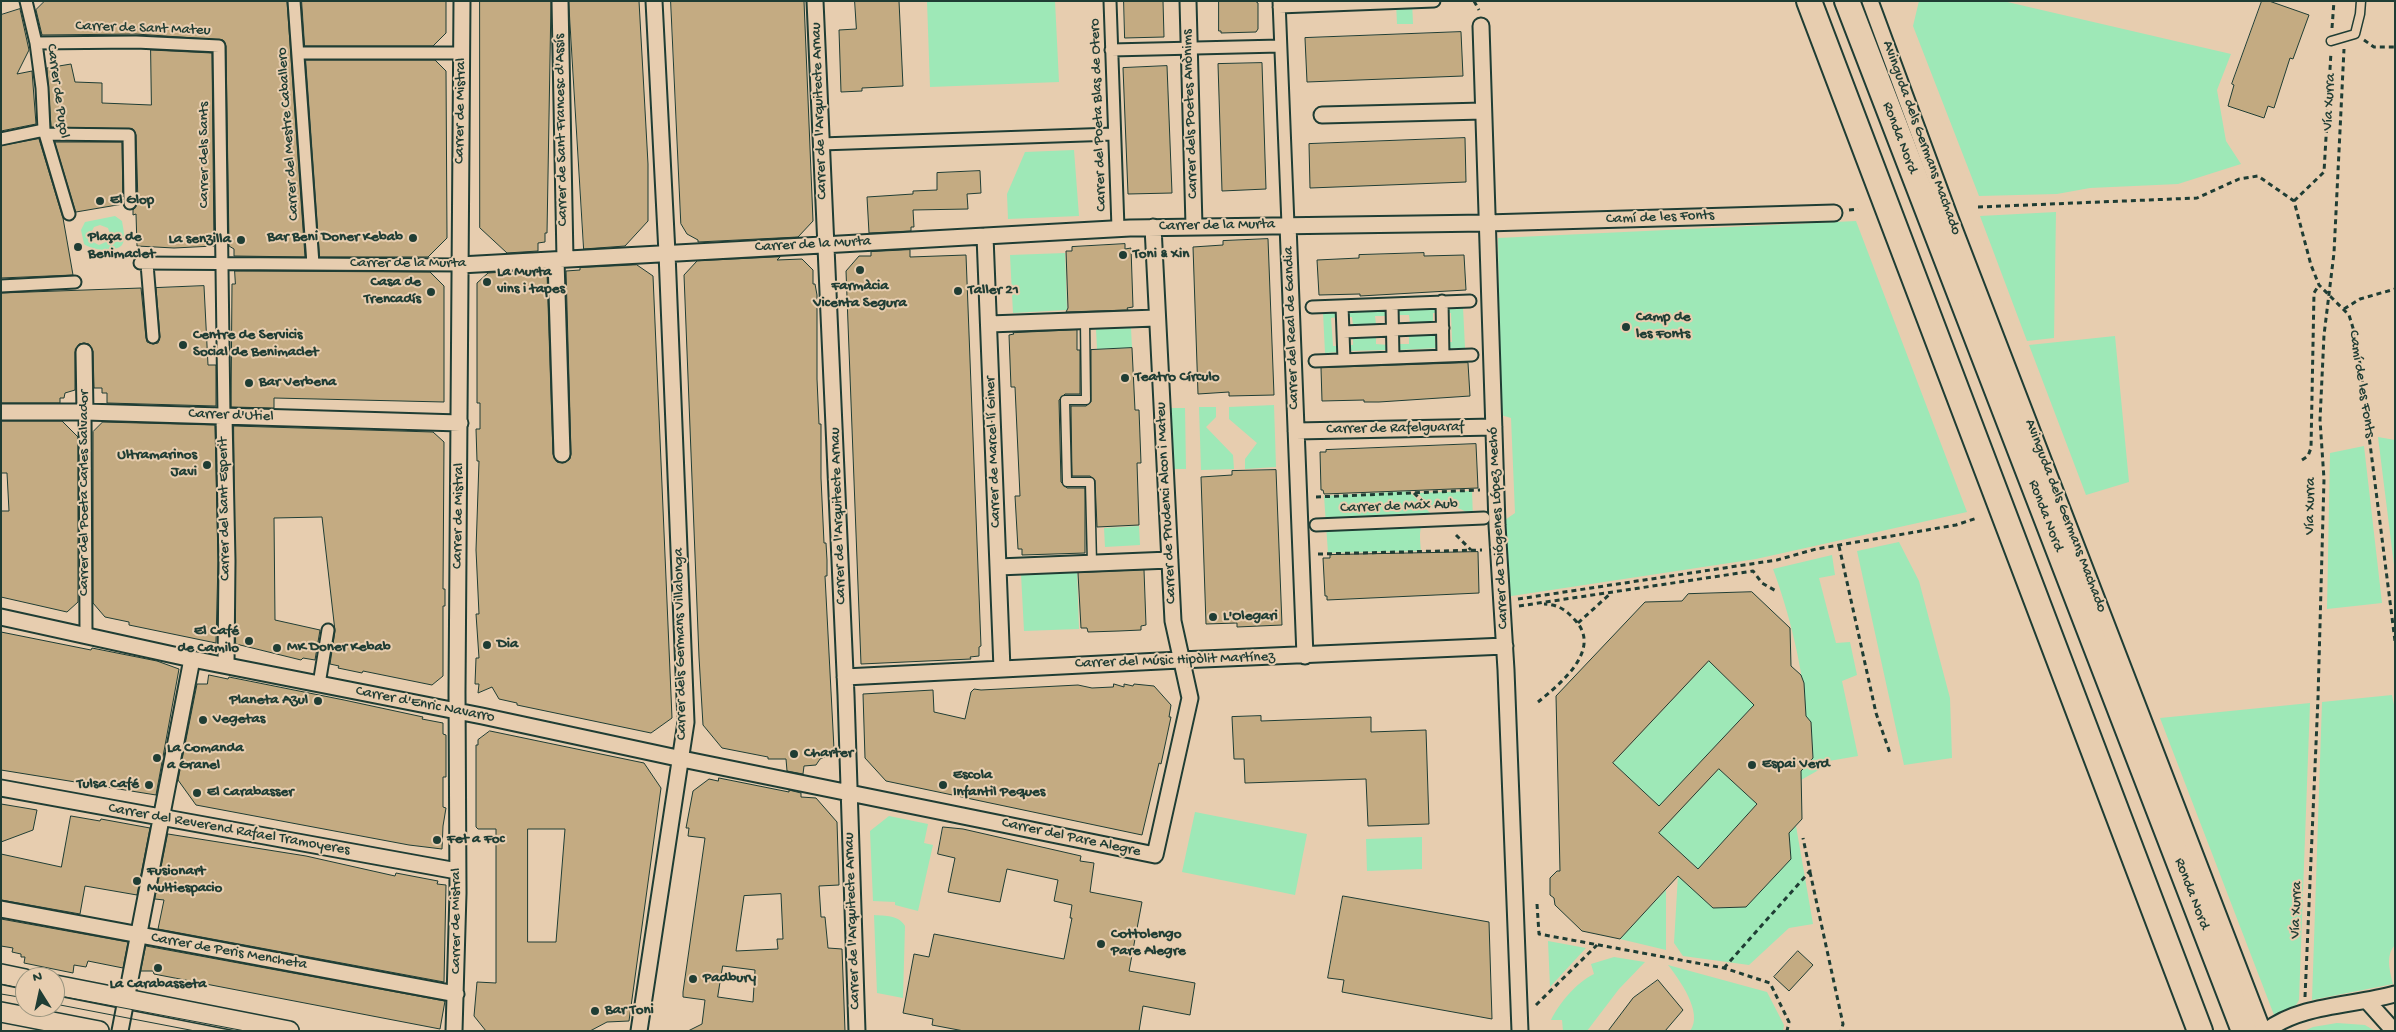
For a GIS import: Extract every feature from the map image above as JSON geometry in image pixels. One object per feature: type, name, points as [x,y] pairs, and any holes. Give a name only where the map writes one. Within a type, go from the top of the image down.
[{"type":"main road","points":[[1809,1],[2200,1031]]},
{"type":"main road","name":"Ronda Nord","points":[[1847,1],[2244,1031]]},
{"type":"street","name":"Carrer de Puçol","points":[[26,1],[36,44],[45,132],[69,214]]},
{"type":"street","name":"Carrer del Mestre Caballero","points":[[294,1],[313,264]]},
{"type":"street","name":"Carrer de Mistral","points":[[454,1031],[457,871],[462,1]]},
{"type":"street","name":"Carrer de Sant Francesc d'Assís","points":[[560,1],[562,454]]},
{"type":"street","name":"Carrer dels Germans Villalonga","points":[[640,1031],[686,722],[667,254],[654,1]]},
{"type":"street","name":"Carrer de l'Arquitecte Arnau","points":[[815,1],[845,677],[857,1031]]},
{"type":"street","name":"Carrer del Poeta Blas de Otero","points":[[1110,1],[1118,228]]},
{"type":"street","name":"Carrer dels Poetes Anònims","points":[[1188,1],[1194,226]]},
{"type":"street","points":[[1279,4],[1434,1]]},
{"type":"street","name":"Avinguda dels Germans Machado","points":[[1870,1],[1952,224],[2264,1031]]},
{"type":"street","name":"Carrer del Real de Gandia","points":[[1279,4],[1304,656]]},
{"type":"street","name":"Carrer de Diógenes López Mechó","points":[[1481,26],[1498,550],[1503,605],[1519,1026]]},
{"type":"street","name":"Carrer de Sant Mateu","points":[[36,44],[136,42],[219,46]]},
{"type":"street","name":"Carrer dels Sants","points":[[219,46],[220,264]]},
{"type":"street","points":[[1111,50],[1280,46]]},
{"type":"street","points":[[298,53],[462,53]]},
{"type":"street","points":[[1322,115],[1483,110]]},
{"type":"street","points":[[1,138],[45,132],[129,135],[130,203]]},
{"type":"street","points":[[821,144],[1114,134]]},
{"type":"street","name":"Camí de les Fonts","points":[[1486,223],[1834,213]]},
{"type":"street","name":"Carrer de la Murta","points":[[153,337],[143,264],[460,265],[1118,228],[1486,223]]},
{"type":"street","name":"Carrer de Prudenci Alcon i Mateu","points":[[1152,227],[1173,621],[1180,660]]},
{"type":"street","name":"Carrer de Marcel·lí Giner","points":[[985,236],[1002,669]]},
{"type":"street","name":"Carrer del Sant Esperit","points":[[220,264],[227,561],[226,665]]},
{"type":"street","points":[[1,286],[75,282]]},
{"type":"street","points":[[1442,301],[1444,356]]},
{"type":"street","points":[[1312,307],[1470,301]]},
{"type":"street","points":[[1392,304],[1394,358]]},
{"type":"street","points":[[1342,306],[1344,360]]},
{"type":"street","points":[[989,324],[1156,318]]},
{"type":"street","points":[[1342,332],[1443,328]]},
{"type":"street","name":"Carrer del Poeta Carles Salvador","points":[[84,352],[86,634]]},
{"type":"street","points":[[1314,361],[1472,355]]},
{"type":"street","name":"Carrer d'Utiel","points":[[1,412],[85,412],[460,423]]},
{"type":"street","name":"Carrer de Rafelguaraf","points":[[1296,431],[1494,427]]},
{"type":"street","name":"Carrer de Max Aub","points":[[1316,525],[1484,518]]},
{"type":"street","points":[[998,567],[1170,560]]},
{"type":"street","name":"Carrer d'Enric Navarro","points":[[1,617],[86,634],[192,660],[226,665],[849,792]]},
{"type":"street","points":[[319,684],[328,630]]},
{"type":"street","name":"Carrer del Músic Hipòlit Martínez","points":[[845,677],[1504,646]]},
{"type":"street","points":[[120,1031],[192,660]]},
{"type":"street","name":"Carrer del Pare Alegre","points":[[849,792],[1155,856],[1190,698],[1180,660]]},
{"type":"street","name":"Carrer del Reverend Rafael Tramoyeres","points":[[1,788],[457,871]]},
{"type":"street","name":"Carrer de Peris Mencheta","points":[[1,909],[456,994]]},
{"type":"street","points":[[1,974],[15,977]]},
{"type":"street","points":[[65,987],[289,1031]]},
{"type":"street","points":[[2264,1031],[2304,1012],[2368,1002],[2395,994]]},
{"type":"street","points":[[2368,1002],[2394,1031]]},
{"type":"street","points":[[1,1012],[99,1031]]},
{"type":"lane","points":[[2331,41],[2355,34],[2361,1]]},
{"type":"lane","points":[[1084,321],[1086,400],[1065,400],[1067,482],[1090,482],[1092,563]]},
{"type":"path","points":[[1978,207],[2197,198],[2239,179],[2258,176],[2294,201],[2324,172],[2334,1]]},
{"type":"path","points":[[2355,34],[2374,47],[2395,47]]},
{"type":"path","name":"Vía Xurra","points":[[2304,1012],[2318,688],[2324,479],[2320,420],[2321,392],[2324,335],[2334,253],[2344,37]]},
{"type":"path","name":"Camí de les Fonts","points":[[2294,201],[2311,265],[2319,285],[2349,315],[2357,341],[2395,641]]},
{"type":"path","points":[[2302,460],[2308,456],[2311,448],[2314,293],[2319,285]]},
{"type":"path","points":[[2344,309],[2360,299],[2395,288]]},
{"type":"path","points":[[1316,497],[1483,490]]},
{"type":"path","points":[[1503,605],[1777,560],[1816,549],[1956,525],[1977,518]]},
{"type":"path","points":[[1839,546],[1876,714],[1890,753]]},
{"type":"path","points":[[1317,554],[1485,550]]},
{"type":"path","points":[[1503,605],[1536,603],[1753,572],[1762,584],[1776,591]]},
{"type":"path","points":[[1578,623],[1613,592]]},
{"type":"path","points":[[1536,603],[1549,604],[1565,610],[1578,623],[1584,639],[1581,656],[1572,672],[1538,702]]},
{"type":"path","points":[[1803,838],[1843,1024],[1841,1031]]},
{"type":"path","points":[[1724,968],[1810,871]]},
{"type":"path","points":[[1537,904],[1539,934],[1724,968],[1770,983],[1788,1022],[1787,1031]]},
{"type":"path","points":[[1519,1026],[1597,945]]},
{"type":"green space","points":[[927,1],[1055,1],[1059,82],[930,87]]},
{"type":"green space","points":[[1396,1],[1412,1],[1413,24],[1397,24]]},
{"type":"green space","points":[[1919,1],[2003,1],[2231,54],[2217,90],[2226,141],[2241,164],[2178,184],[2090,188],[2057,194],[1979,196],[1913,26]]},
{"type":"green space","points":[[1074,150],[1079,216],[1008,219],[1007,194],[1025,152]]},
{"type":"green space","points":[[2056,212],[2054,338],[2027,341],[1980,216]]},
{"type":"green space","points":[[115,216],[122,221],[124,237],[122,245],[119,248],[109,250],[87,246],[84,244],[81,230],[85,222]],"holes":[[[100,225],[108,228],[110,234],[108,241],[99,245],[93,242],[91,233],[94,227]]]},
{"type":"green space","name":"Camp de les Fonts","points":[[1856,221],[1967,512],[1756,559],[1505,597],[1505,520],[1515,513],[1511,418],[1501,415],[1498,238]]},
{"type":"green space","points":[[1065,253],[1067,310],[1013,313],[1010,255]]},
{"type":"green space","points":[[1445,307],[1463,307],[1465,348],[1446,349],[1446,342],[1452,342],[1451,313],[1445,313]]},
{"type":"green space","points":[[1397,308],[1438,308],[1438,313],[1433,313],[1433,323],[1410,323],[1409,315],[1396,315]]},
{"type":"green space","points":[[1387,309],[1388,316],[1375,316],[1376,324],[1353,325],[1352,317],[1348,317],[1347,312]]},
{"type":"green space","points":[[1323,312],[1338,312],[1338,317],[1331,318],[1333,346],[1339,346],[1339,352],[1325,353]]},
{"type":"green space","points":[[1131,328],[1132,348],[1097,349],[1096,329]]},
{"type":"green space","points":[[1409,335],[1435,335],[1435,344],[1440,344],[1440,348],[1397,350],[1397,344],[1409,344]]},
{"type":"green space","points":[[1376,336],[1376,344],[1389,345],[1389,350],[1347,351],[1347,345],[1353,345],[1353,337]]},
{"type":"green space","points":[[2115,336],[2129,482],[2086,495],[2029,345]]},
{"type":"green space","points":[[1274,405],[1276,467],[1245,469],[1245,459],[1257,443],[1229,419],[1229,407]]},
{"type":"green space","points":[[1199,407],[1216,407],[1216,417],[1206,427],[1233,455],[1234,469],[1201,470]]},
{"type":"green space","points":[[1171,408],[1185,408],[1186,469],[1173,469]]},
{"type":"green space","points":[[2378,437],[2395,440],[2395,573]]},
{"type":"green space","points":[[2364,446],[2382,603],[2327,609],[2330,453]]},
{"type":"green space","points":[[1409,491],[1431,514],[1421,526],[1421,551],[1328,553],[1324,496]]},
{"type":"green space","points":[[1472,491],[1473,518],[1465,511],[1455,507],[1434,510],[1418,493]]},
{"type":"green space","points":[[1139,526],[1140,545],[1105,547],[1104,528]]},
{"type":"green space","points":[[1899,542],[1919,581],[1950,698],[1952,758],[1904,765],[1857,551]]},
{"type":"green space","points":[[1832,555],[1835,575],[1819,578],[1836,643],[1850,642],[1857,675],[1842,681],[1858,756],[1823,762],[1824,767],[1801,780],[1801,771],[1813,758],[1811,722],[1806,717],[1805,699],[1795,642],[1773,569]]},
{"type":"green space","points":[[1077,572],[1079,629],[1024,631],[1021,574]]},
{"type":"green space","points":[[1709,661],[1754,705],[1659,806],[1613,763]]},
{"type":"green space","points":[[2392,695],[2395,709],[2395,945],[2390,954],[2389,964],[2393,984],[2312,1000],[2322,702]]},
{"type":"green space","points":[[2310,703],[2299,1000],[2296,1005],[2274,1015],[2160,718]]},
{"type":"green space","points":[[1719,769],[1757,804],[1698,869],[1659,833]]},
{"type":"green space","points":[[1195,812],[1307,834],[1295,895],[1182,872]]},
{"type":"green space","points":[[889,816],[928,824],[924,843],[933,845],[918,911],[895,905],[895,902],[873,901],[870,831]]},
{"type":"green space","points":[[1796,826],[1813,924],[1789,928],[1749,965],[1683,956],[1674,943],[1678,875],[1713,908],[1746,907],[1791,859],[1789,833]]},
{"type":"green space","points":[[1422,837],[1422,869],[1367,871],[1366,839]]},
{"type":"green space","points":[[1666,890],[1666,950],[1620,939]]},
{"type":"green space","points":[[874,915],[895,918],[905,926],[903,998],[877,993]]},
{"type":"green space","points":[[1548,941],[1586,948],[1550,987]]},
{"type":"green space","points":[[1614,957],[1645,962],[1619,989],[1587,1031],[1563,1031],[1562,1020],[1551,1020],[1559,1006],[1575,988],[1594,974],[1591,964]]},
{"type":"green space","points":[[1668,965],[1767,992],[1784,1025],[1783,1031],[1690,1031],[1694,1024],[1692,1006],[1683,987]]},
{"type":"green space","points":[[2337,1023],[2365,1025],[2375,1031],[2304,1031],[2313,1027]]},
{"type":"building","points":[[45,1],[287,1],[305,257],[234,256],[234,249],[229,246],[226,46],[223,40],[136,34],[42,35],[36,10]]},
{"type":"building","points":[[302,1],[446,1],[446,33],[433,46],[305,46]]},
{"type":"building","points":[[480,1],[551,1],[547,233],[545,233],[545,242],[538,243],[538,251],[507,253],[480,228]]},
{"type":"building","points":[[569,1],[639,1],[648,164],[648,221],[625,246],[584,249]]},
{"type":"building","points":[[671,1],[804,1],[813,221],[798,237],[698,242],[698,240],[687,234],[681,224]]},
{"type":"building","points":[[855,1],[899,1],[903,86],[862,88],[862,91],[841,92],[839,30],[856,29]]},
{"type":"building","points":[[1124,1],[1163,1],[1164,37],[1125,38]]},
{"type":"building","points":[[1219,1],[1255,1],[1258,3],[1258,29],[1256,32],[1221,33],[1219,31]]},
{"type":"building","points":[[2262,1],[2269,1],[2309,15],[2293,59],[2290,58],[2274,108],[2268,106],[2264,118],[2228,106],[2234,85],[2232,84]]},
{"type":"building","points":[[20,9],[29,50],[17,74],[32,71],[36,124],[1,131],[1,15]]},
{"type":"building","points":[[1461,32],[1463,76],[1307,82],[1305,38]]},
{"type":"building","points":[[151,50],[212,53],[214,246],[174,248],[137,246],[136,214],[133,215],[133,210],[138,203],[136,135],[133,129],[51,127],[47,68],[71,64],[75,82],[102,83],[102,103],[151,105]]},
{"type":"building","points":[[306,60],[435,60],[446,71],[447,238],[428,257],[320,257]]},
{"type":"building","points":[[1262,63],[1266,189],[1222,191],[1218,64]]},
{"type":"building","points":[[1167,66],[1172,193],[1128,194],[1123,68]]},
{"type":"building","points":[[1465,138],[1466,182],[1310,188],[1309,144]]},
{"type":"building","points":[[39,139],[63,218],[73,275],[1,278],[1,146]]},
{"type":"building","points":[[55,142],[122,142],[123,204],[76,212]]},
{"type":"building","points":[[980,171],[981,193],[967,194],[968,209],[913,210],[914,227],[911,227],[911,231],[869,233],[867,197],[913,194],[913,191],[937,190],[937,173]]},
{"type":"building","points":[[1268,239],[1274,395],[1229,396],[1229,392],[1198,394],[1193,247],[1223,245],[1223,241]]},
{"type":"building","points":[[1125,244],[1125,249],[1131,248],[1133,307],[1127,308],[1128,310],[1066,312],[1068,308],[1066,251],[1072,251],[1072,247]]},
{"type":"building","points":[[910,250],[910,257],[966,255],[981,646],[979,647],[979,656],[970,657],[971,659],[861,664],[846,271],[859,256],[871,256],[871,252]]},
{"type":"building","points":[[1424,253],[1424,256],[1464,255],[1466,290],[1360,296],[1360,294],[1319,295],[1317,260],[1359,258],[1359,255]]},
{"type":"building","points":[[780,257],[777,260],[802,259],[813,270],[813,284],[815,284],[817,295],[817,379],[819,424],[821,424],[821,478],[824,543],[826,543],[827,560],[827,576],[825,576],[834,749],[827,752],[827,756],[820,759],[816,765],[804,766],[803,774],[787,771],[786,759],[768,759],[768,757],[722,748],[703,725],[699,657],[684,275],[697,261]]},
{"type":"building","points":[[637,265],[653,276],[672,718],[651,733],[517,705],[517,703],[499,699],[492,687],[478,693],[479,684],[475,684],[476,658],[479,658],[476,614],[479,614],[476,550],[479,461],[477,461],[476,429],[480,429],[480,403],[477,403],[477,283],[488,273],[539,270],[539,272],[547,272],[553,454],[557,462],[563,463],[570,459],[571,454],[566,271],[580,270],[580,268]]},
{"type":"building","points":[[235,271],[430,272],[444,286],[444,402],[274,398],[274,408],[231,407],[232,284],[235,284]]},
{"type":"building","points":[[204,286],[208,365],[216,365],[216,406],[107,403],[107,393],[102,393],[102,388],[94,388],[93,351],[89,344],[84,343],[79,344],[75,352],[75,390],[65,393],[64,398],[60,398],[60,403],[1,403],[1,293],[141,288],[146,338],[147,342],[153,344],[158,343],[160,337],[156,288]]},
{"type":"building","points":[[1077,330],[1077,350],[1080,350],[1080,394],[1065,394],[1059,400],[1061,482],[1067,488],[1085,488],[1085,553],[1022,555],[1022,549],[1018,549],[1015,496],[1020,496],[1015,387],[1011,387],[1009,335],[1013,333]]},
{"type":"building","points":[[1132,348],[1135,410],[1139,410],[1141,463],[1137,463],[1139,525],[1097,527],[1095,480],[1090,476],[1072,476],[1071,406],[1086,406],[1091,402],[1091,350]]},
{"type":"building","points":[[1468,363],[1470,396],[1379,402],[1364,402],[1364,400],[1322,401],[1321,368]]},
{"type":"building","points":[[1,421],[62,421],[78,437],[78,602],[67,612],[1,597],[1,511],[9,511],[7,473],[1,473]]},
{"type":"building","points":[[103,422],[215,425],[218,561],[216,643],[129,625],[129,622],[105,617],[93,603],[93,432]]},
{"type":"building","points":[[234,426],[433,432],[444,442],[443,589],[445,589],[445,606],[443,606],[443,676],[432,685],[363,671],[362,673],[338,668],[339,666],[330,664],[335,631],[322,517],[274,518],[275,620],[320,630],[315,660],[303,658],[301,660],[236,644]]},
{"type":"building","points":[[1476,444],[1478,488],[1324,494],[1323,490],[1321,490],[1320,452],[1326,452],[1326,450]]},
{"type":"building","points":[[1276,470],[1282,625],[1237,627],[1237,623],[1206,624],[1201,477],[1232,475],[1232,471]]},
{"type":"building","points":[[1478,552],[1479,593],[1327,600],[1327,596],[1325,596],[1323,558],[1330,558],[1330,555]]},
{"type":"building","points":[[1144,570],[1146,625],[1141,626],[1141,630],[1088,632],[1087,628],[1081,628],[1078,573]]},
{"type":"building","name":"Espai Verd","points":[[1752,592],[1790,628],[1791,666],[1801,675],[1804,683],[1806,716],[1811,722],[1813,758],[1801,771],[1802,819],[1789,833],[1791,859],[1746,907],[1713,908],[1678,876],[1620,939],[1582,931],[1555,905],[1554,898],[1550,895],[1550,878],[1557,871],[1560,871],[1556,696],[1645,602],[1682,601],[1688,594]],"holes":[[[1709,661],[1754,705],[1659,806],[1613,763]],[[1719,769],[1757,804],[1698,869],[1659,833]]]},
{"type":"building","points":[[1,632],[157,661],[179,669],[156,795],[1,770]]},
{"type":"building","points":[[209,675],[228,679],[229,677],[344,700],[443,723],[443,734],[446,735],[446,777],[443,777],[443,807],[446,808],[442,849],[409,845],[196,805],[178,780],[197,684],[207,684]]},
{"type":"building","points":[[1114,684],[1124,687],[1124,684],[1154,686],[1171,705],[1169,717],[1171,717],[1161,764],[1159,763],[1142,835],[886,781],[865,758],[863,694],[933,690],[934,712],[965,719],[971,692],[974,689],[1078,685],[1092,688],[1113,687]]},
{"type":"building","points":[[1261,716],[1261,721],[1371,717],[1371,732],[1426,730],[1429,824],[1368,826],[1366,779],[1245,783],[1244,759],[1234,759],[1232,717]]},
{"type":"building","points":[[490,731],[644,763],[661,788],[629,1021],[607,1022],[590,1031],[486,1031],[474,1016],[477,982],[496,983],[496,829],[478,829],[476,827],[476,745],[478,745],[478,740]],"holes":[[[528,829],[565,829],[556,942],[528,942]]]},
{"type":"building","points":[[719,778],[789,792],[789,790],[801,793],[801,797],[816,798],[837,822],[839,885],[819,886],[821,917],[825,917],[828,948],[842,949],[845,1031],[688,1031],[702,1024],[705,1000],[683,997],[683,992],[705,838],[688,836],[689,828],[686,828],[693,791],[709,779],[718,781]],"holes":[[[781,894],[783,939],[777,939],[778,949],[736,951],[744,896]],[[723,966],[755,970],[753,1002],[718,997]]]},
{"type":"building","points":[[1,804],[37,810],[33,830],[1,842]]},
{"type":"building","points":[[71,816],[100,821],[101,819],[150,828],[137,895],[85,886],[80,914],[1,900],[1,854],[61,867]]},
{"type":"building","name":"Cottolengo Pare Alegre","points":[[943,827],[963,829],[1081,856],[1080,861],[1094,863],[1090,892],[1142,902],[1129,971],[1195,983],[1190,1015],[1143,1006],[1139,1031],[964,1031],[932,1025],[933,1019],[903,1013],[914,954],[929,957],[934,934],[1064,959],[1072,918],[1070,918],[1072,905],[1054,901],[1058,880],[1007,869],[1000,902],[948,892],[955,858],[938,854]]},
{"type":"building","points":[[168,834],[306,856],[395,876],[396,873],[438,881],[437,884],[446,885],[444,982],[158,929],[164,900],[155,899]]},
{"type":"building","points":[[1343,896],[1489,922],[1492,1019],[1342,992],[1344,980],[1328,978]]},
{"type":"building","points":[[1,919],[128,942],[123,968],[88,961],[86,967],[74,965],[73,973],[65,971],[65,967],[44,967],[24,963],[25,957],[12,952],[13,948],[1,946]]},
{"type":"building","points":[[146,946],[445,1001],[440,1029],[154,974],[153,971],[141,971]]},
{"type":"building","points":[[1798,951],[1813,965],[1789,991],[1774,977]]},
{"type":"building","points":[[1658,980],[1683,1010],[1665,1031],[1608,1031],[1633,998]]},
{"type":"tram line","points":[[1,984],[15,987]]},
{"type":"tram line","points":[[1,994],[15,996]]},
{"type":"tram line","points":[[65,997],[245,1031]]},
{"type":"tram line","points":[[65,1006],[195,1031]]},
{"type":"place","name":"El Glop","points":[[100,201]]},
{"type":"place","name":"Bar Beni Doner Kebab","points":[[413,238]]},
{"type":"place","name":"La senzilla","points":[[241,240]]},
{"type":"place","name":"Plaça de Benimaclet","points":[[78,247]]},
{"type":"place","name":"Toni & Xin","points":[[1123,255]]},
{"type":"place","name":"Farmàcia Vicenta Segura","points":[[860,270]]},
{"type":"place","name":"La Murta vins i tapes","points":[[487,282]]},
{"type":"place","name":"Taller 21","points":[[958,291]]},
{"type":"place","name":"Casa de Trencadís","points":[[431,292]]},
{"type":"place","name":"Camp de les Fonts","points":[[1626,327]]},
{"type":"place","name":"Centre de Servicis Social de Benimaclet","points":[[183,345]]},
{"type":"place","name":"Teatro Círculo","points":[[1125,378]]},
{"type":"place","name":"Bar Verbena","points":[[249,383]]},
{"type":"place","name":"Ultramarinos Javi","points":[[207,465]]},
{"type":"place","name":"L'Olegari","points":[[1213,617]]},
{"type":"place","name":"El Café de Camilo","points":[[249,641]]},
{"type":"place","name":"Dia","points":[[487,645]]},
{"type":"place","name":"MK Doner Kebab","points":[[277,648]]},
{"type":"place","name":"Planeta Azul","points":[[318,701]]},
{"type":"place","name":"Vegetas","points":[[203,720]]},
{"type":"place","name":"Charter","points":[[794,754]]},
{"type":"place","name":"La Comanda a Granel","points":[[157,758]]},
{"type":"place","name":"Espai Verd","points":[[1752,765]]},
{"type":"place","name":"Tulsa Café","points":[[149,785]]},
{"type":"place","name":"Escola Infantil Peques","points":[[943,785]]},
{"type":"place","name":"El Carabasser","points":[[197,793]]},
{"type":"place","name":"Fet a Foc","points":[[437,840]]},
{"type":"place","name":"Fusionart Multiespacio","points":[[137,881]]},
{"type":"place","name":"Cottolengo Pare Alegre","points":[[1101,944]]},
{"type":"place","name":"La Carabasseta","points":[[158,968]]},
{"type":"place","name":"Padbury","points":[[693,979]]},
{"type":"place","name":"Bar Toni","points":[[595,1011]]}]
